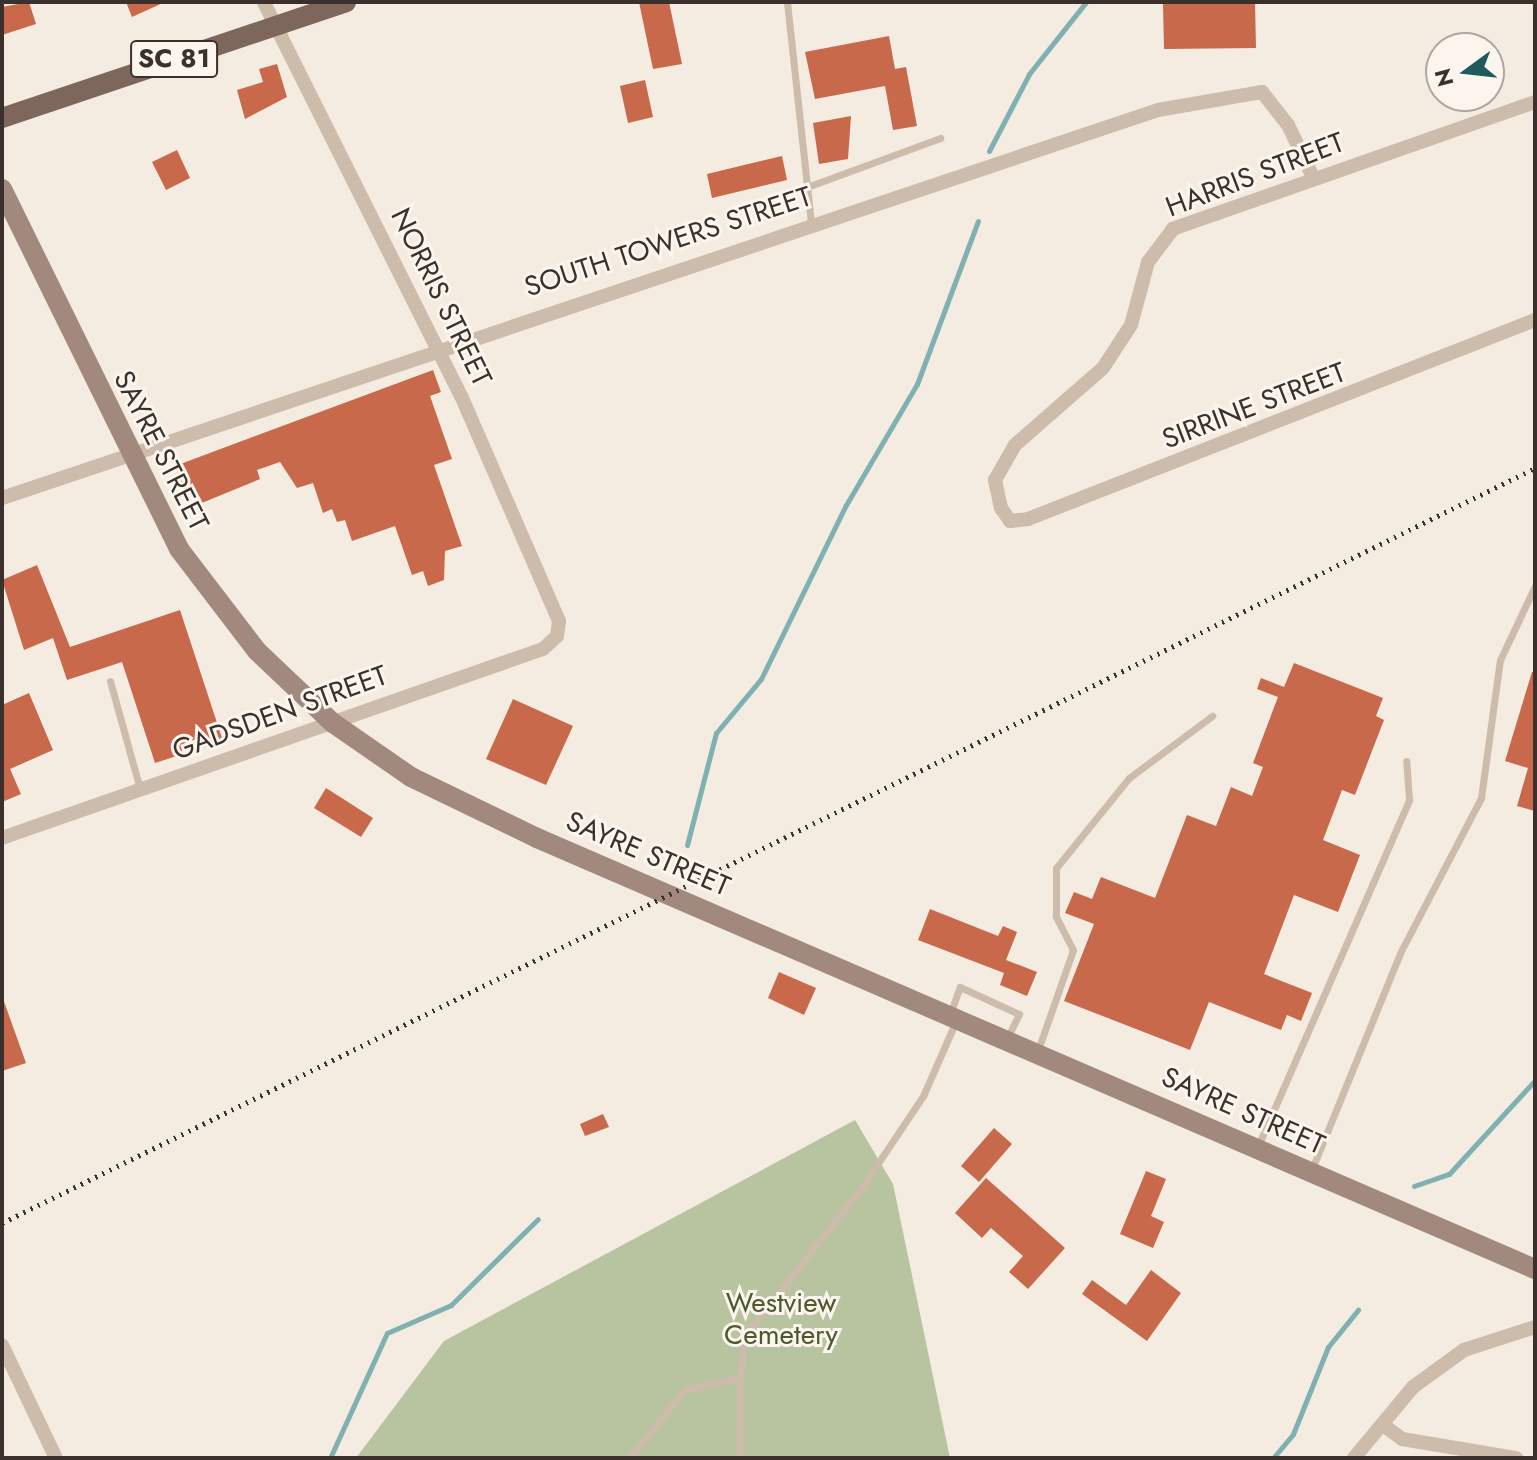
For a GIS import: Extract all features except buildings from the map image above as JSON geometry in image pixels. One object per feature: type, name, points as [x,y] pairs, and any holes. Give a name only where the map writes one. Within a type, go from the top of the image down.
[{"type":"main road","name":"SC 81","points":[[2,118],[346,2]]},
{"type":"main road","name":"SAYRE STREET","points":[[2,189],[129,456],[214,600],[333,723],[411,777],[537,838],[1535,1269]]},
{"type":"street","name":"NORRIS STREET","points":[[264,2],[437,346],[559,621]]},
{"type":"street","name":"SOUTH TOWERS STREET","points":[[2,498],[437,346],[1099,126],[1244,91],[1272,100],[1313,177]]},
{"type":"street","name":"HARRIS STREET","points":[[999,500],[995,480],[1015,445],[1103,368],[1131,325],[1159,243],[1173,229],[1313,177],[1535,102]]},
{"type":"street","name":"SIRRINE STREET","points":[[999,500],[1010,521],[1028,519],[1535,320]]},
{"type":"street","name":"GADSDEN STREET","points":[[2,838],[543,649],[557,636],[559,621]]},
{"type":"street","points":[[1354,1458],[1413,1387],[1464,1350],[1535,1327]]},
{"type":"street","points":[[2,1345],[56,1458]]},
{"type":"street","points":[[1383,1425],[1402,1439],[1516,1458]]},
{"type":"lane","points":[[787,2],[811,223]]},
{"type":"lane","points":[[807,187],[940,138]]},
{"type":"lane","points":[[1311,1171],[1400,953],[1481,798],[1500,660],[1535,586]]},
{"type":"lane","points":[[110,681],[141,791]]},
{"type":"lane","points":[[1037,1052],[1073,950],[1056,916],[1056,868],[1129,778],[1212,716]]},
{"type":"lane","points":[[1257,1148],[1409,800],[1406,761]]},
{"type":"lane","points":[[739,1458],[744,1337],[862,1187],[923,1096],[954,1016],[960,987],[1019,1014],[1007,1039]]},
{"type":"lane","points":[[629,1458],[685,1390],[740,1377]]},
{"type":"green space","name":"Westview Cemetery","points":[[855,1120],[893,1184],[950,1458],[356,1458],[444,1341]]},
{"type":"waterway","points":[[989,151],[1029,74],[1086,2]]},
{"type":"waterway","points":[[687,845],[716,733],[761,679],[846,505],[917,384],[978,221]]},
{"type":"waterway","points":[[1414,1186],[1449,1174],[1535,1080]]},
{"type":"waterway","points":[[330,1458],[387,1333],[451,1305],[538,1219]]},
{"type":"waterway","points":[[1273,1458],[1293,1434],[1328,1347],[1358,1310]]},
{"type":"railway","points":[[2,1223],[1535,468]]}]
